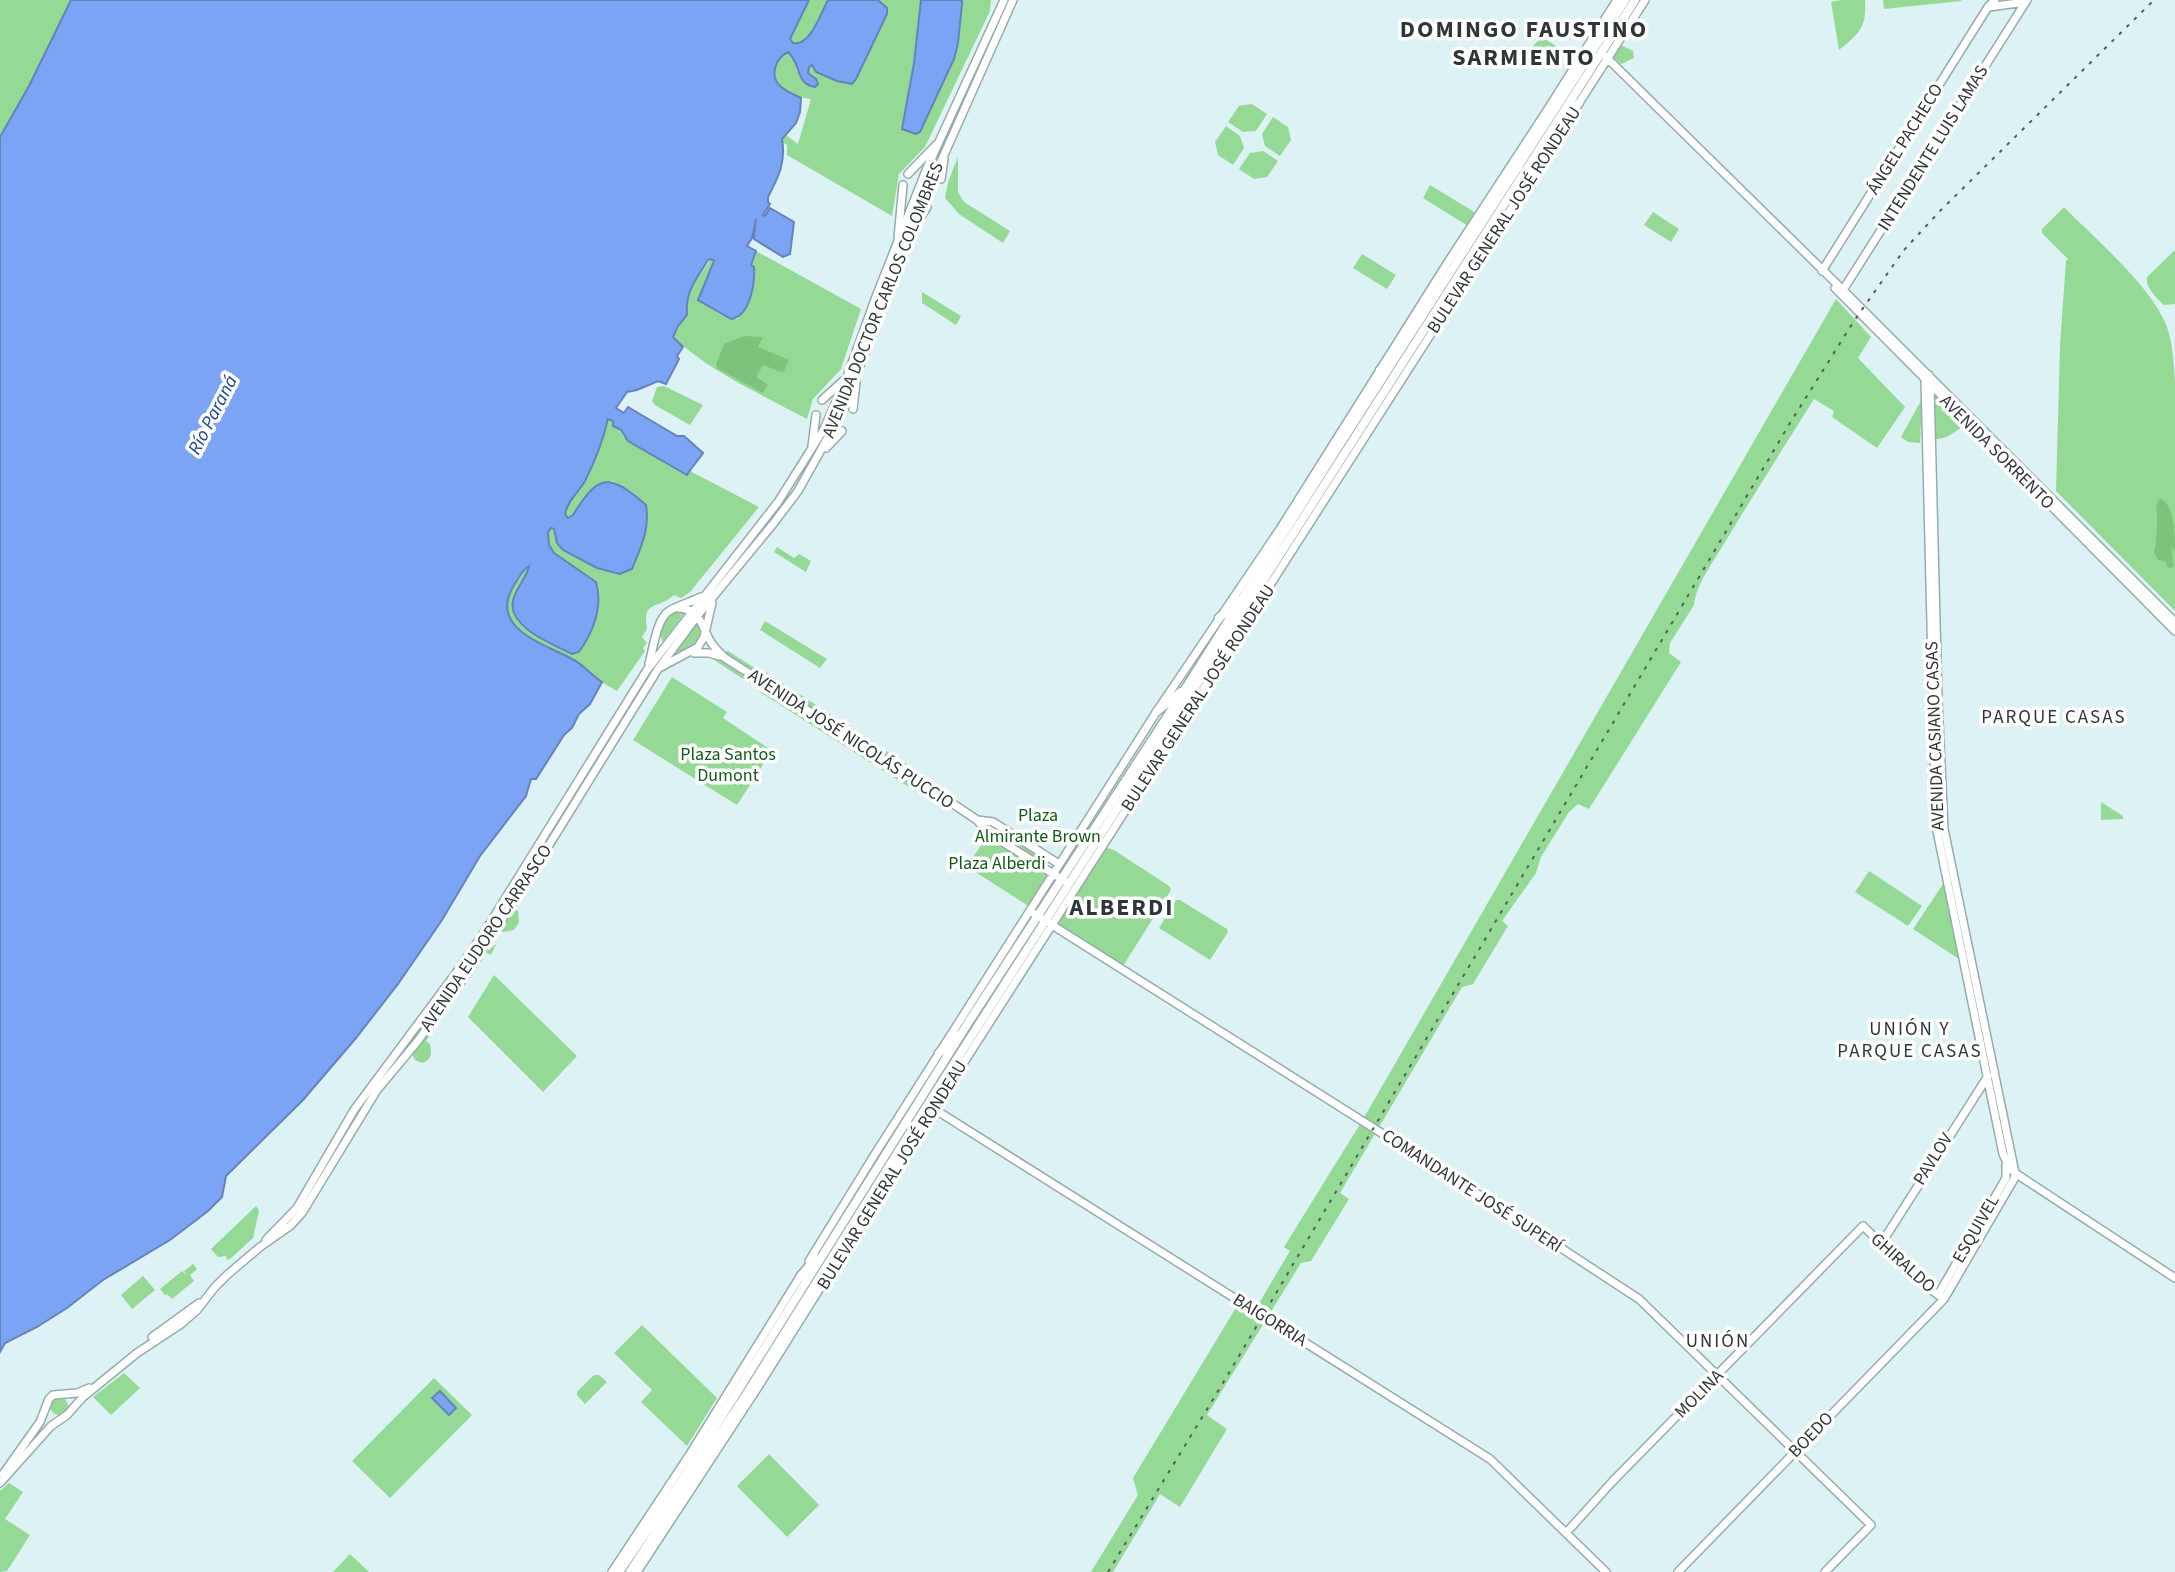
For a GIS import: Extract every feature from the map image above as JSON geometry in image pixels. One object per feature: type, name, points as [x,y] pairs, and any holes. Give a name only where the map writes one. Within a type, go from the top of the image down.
[{"type":"main road","name":"AVENIDA DOCTOR CARLOS COLOMBRES","points":[[852,377],[877,294],[941,139],[1003,0]]},
{"type":"main road","name":"AVENIDA DOCTOR CARLOS COLOMBRES","points":[[695,613],[714,596],[786,508],[815,453],[852,377],[945,148],[1013,0]]},
{"type":"main road","name":"BULEVAR GENERAL JOSÉ RONDEAU","points":[[1070,883],[1193,705],[1579,103],[1616,0]]},
{"type":"main road","name":"BULEVAR GENERAL JOSÉ RONDEAU","points":[[629,1567],[660,1501],[800,1277],[1000,994],[1555,126],[1625,0]]},
{"type":"main road","name":"BULEVAR GENERAL JOSÉ RONDEAU","points":[[1070,883],[1186,688],[1515,169],[1566,92],[1635,0]]},
{"type":"main road","name":"BULEVAR GENERAL JOSÉ RONDEAU","points":[[612,1572],[629,1567],[766,1374],[890,1178],[924,1101],[939,1052],[1157,711],[1280,529],[1509,166],[1548,109],[1645,0]]},
{"type":"main road","name":"ÁNGEL PACHECO","points":[[1822,271],[1988,7],[1995,0]]},
{"type":"main road","points":[[1988,7],[2020,1]]},
{"type":"main road","name":"INTENDENTE LUIS LAMAS","points":[[1841,291],[2020,1]]},
{"type":"main road","name":"AVENIDA SORRENTO","points":[[1598,50],[2175,622]]},
{"type":"main road","points":[[1548,109],[1566,92]]},
{"type":"main road","points":[[1555,126],[1579,103]]},
{"type":"main road","points":[[908,174],[941,139]]},
{"type":"main road","points":[[941,179],[945,148]]},
{"type":"main road","points":[[898,242],[903,184]]},
{"type":"main road","points":[[907,238],[927,207]]},
{"type":"main road","points":[[1453,286],[1474,267]]},
{"type":"main road","points":[[1380,370],[1403,347]]},
{"type":"main road","points":[[822,400],[852,377]]},
{"type":"main road","points":[[852,377],[853,409]]},
{"type":"main road","name":"AVENIDA SORRENTO","points":[[1930,380],[2175,631]]},
{"type":"main road","name":"AVENIDA CASIANO CASAS","points":[[1930,380],[1936,826],[2006,1161],[2015,1172],[2175,1278]]},
{"type":"main road","name":"AVENIDA CASIANO CASAS","points":[[1930,380],[1944,829],[2015,1172]]},
{"type":"main road","points":[[815,453],[816,415]]},
{"type":"main road","points":[[815,453],[842,431]]},
{"type":"main road","name":"AVENIDA DOCTOR CARLOS COLOMBRES","points":[[695,613],[704,595],[815,453]]},
{"type":"main road","points":[[1294,535],[1311,520]]},
{"type":"main road","points":[[1219,618],[1250,588]]},
{"type":"main road","points":[[647,670],[658,623],[662,617],[666,612],[704,595]]},
{"type":"main road","points":[[658,669],[698,648],[714,596]]},
{"type":"main road","points":[[678,608],[695,613]]},
{"type":"main road","name":"AVENIDA JOSÉ NICOLÁS PUCCIO","points":[[695,613],[710,641],[725,658]]},
{"type":"main road","name":"AVENIDA EUDORO CARRASCO","points":[[260,1247],[297,1208],[354,1110],[487,928],[647,670],[667,650],[695,613]]},
{"type":"main road","points":[[657,635],[667,650]]},
{"type":"main road","name":"AVENIDA JOSÉ NICOLÁS PUCCIO","points":[[667,650],[679,655],[709,653],[725,658],[1070,883]]},
{"type":"main road","name":"AVENIDA EUDORO CARRASCO","points":[[71,1408],[104,1378],[181,1324],[227,1275],[290,1226],[302,1213],[377,1090],[417,1042],[460,983],[520,892],[658,669],[667,650]]},
{"type":"main road","points":[[1157,711],[1186,688]]},
{"type":"main road","points":[[1169,729],[1193,705]]},
{"type":"main road","name":"AVENIDA JOSÉ NICOLÁS PUCCIO","points":[[977,820],[993,822],[1059,864]]},
{"type":"main road","name":"COMANDANTE JOSÉ SUPERÍ","points":[[1030,911],[1639,1299],[1871,1525],[1825,1572]]},
{"type":"main road","name":"BULEVAR GENERAL JOSÉ RONDEAU","points":[[629,1567],[832,1240],[924,1101],[1020,976],[1046,921]]},
{"type":"main road","name":"BULEVAR GENERAL JOSÉ RONDEAU","points":[[629,1567],[751,1387],[878,1185],[968,1023],[1046,921]]},
{"type":"main road","points":[[1000,994],[1020,976]]},
{"type":"main road","points":[[939,1052],[968,1023]]},
{"type":"main road","name":"PAVLOV","points":[[1881,1244],[1987,1076]]},
{"type":"main road","name":"BAIGORRIA","points":[[924,1101],[1490,1459],[1606,1572]]},
{"type":"main road","name":"ESQUIVEL","points":[[1941,1297],[2006,1178],[2006,1161]]},
{"type":"main road","name":"ESQUIVEL","points":[[1941,1297],[2011,1186],[2015,1172]]},
{"type":"main road","points":[[878,1185],[890,1178]]},
{"type":"main road","name":"MOLINA","points":[[1566,1533],[1612,1482],[1863,1226]]},
{"type":"main road","name":"GHIRALDO","points":[[1863,1226],[1941,1297]]},
{"type":"main road","points":[[800,1277],[832,1240]]},
{"type":"main road","name":"BOEDO","points":[[1678,1572],[1941,1297]]},
{"type":"main road","points":[[751,1387],[766,1374]]},
{"type":"main road","name":"AVENIDA EUDORO CARRASCO","points":[[64,1394],[82,1391],[104,1378]]},
{"type":"main road","points":[[0,1477],[40,1422],[49,1399],[53,1395],[64,1394],[68,1397],[70,1412],[46,1430],[0,1483]]},
{"type":"main road","points":[[47,1406],[52,1416],[63,1417]]},
{"type":"main road","points":[[660,1501],[682,1480]]},
{"type":"green space","points":[[0,0],[71,0],[29,86],[0,137]]},
{"type":"green space","points":[[809,0],[828,0],[810,35],[799,43],[793,43],[790,39]]},
{"type":"green space","points":[[878,0],[921,0],[914,63],[902,129],[917,134],[954,59],[962,0],[991,0],[990,11],[925,147],[899,174],[892,216],[787,155],[787,145],[782,142],[786,135],[798,144],[811,99],[783,89],[775,76],[778,62],[788,52],[793,56],[797,72],[811,77],[808,73],[812,65],[837,81],[852,83],[887,14],[883,3]]},
{"type":"green space","points":[[1865,0],[1865,17],[1860,29],[1839,50],[1831,2]]},
{"type":"green space","points":[[1883,0],[1961,0],[1961,1],[1884,9]]},
{"type":"green space","points":[[1542,37],[1556,46],[1551,54],[1544,49],[1541,53],[1532,47]]},
{"type":"green space","points":[[1621,45],[1633,51],[1634,58],[1621,64],[1612,57]]},
{"type":"green space","points":[[1252,104],[1267,114],[1256,131],[1243,132],[1228,122],[1239,106]]},
{"type":"green space","points":[[1273,117],[1288,127],[1291,140],[1280,156],[1265,146],[1262,134]]},
{"type":"green space","points":[[1226,126],[1240,136],[1244,148],[1233,165],[1218,155],[1215,142]]},
{"type":"green space","points":[[1263,151],[1278,161],[1267,177],[1254,179],[1239,169],[1250,153]]},
{"type":"green space","points":[[958,157],[958,192],[964,202],[1010,231],[1003,243],[959,214],[945,198]]},
{"type":"green space","points":[[1430,185],[1476,213],[1468,226],[1423,198]]},
{"type":"green space","points":[[2064,207],[2138,282],[2161,314],[2168,330],[2175,383],[2175,611],[2056,491],[2060,345],[2068,259],[2042,233],[2042,229]]},
{"type":"green space","points":[[1653,212],[1679,229],[1671,242],[1644,225]]},
{"type":"green space","points":[[2175,250],[2175,304],[2164,305],[2150,289],[2147,277]]},
{"type":"green space","points":[[756,251],[861,309],[841,369],[813,399],[807,419],[720,372],[673,337],[683,320],[691,288],[711,259],[714,261],[698,300],[723,316],[737,319],[753,289],[754,268],[751,266]]},
{"type":"green space","points":[[1362,254],[1396,275],[1387,289],[1353,268]]},
{"type":"green space","points":[[922,292],[961,316],[956,325],[922,303]]},
{"type":"green space","points":[[1836,299],[1871,337],[1858,358],[1905,407],[1877,448],[1832,417],[1834,411],[1814,399],[1706,573],[1694,605],[1670,643],[1669,653],[1681,662],[1589,809],[1578,804],[1569,812],[1541,857],[1536,873],[1502,921],[1508,926],[1473,984],[1462,987],[1340,1193],[1349,1199],[1311,1261],[1301,1263],[1207,1415],[1227,1429],[1180,1507],[1160,1494],[1113,1572],[1091,1572],[1138,1495],[1133,1478],[1240,1301],[1255,1310],[1290,1251],[1284,1247],[1362,1121]]},
{"type":"green space","points":[[744,336],[763,337],[758,347],[789,360],[783,373],[763,365],[756,377],[768,385],[763,393],[718,369],[716,364],[724,344]]},
{"type":"green space","points":[[1930,385],[1967,422],[1947,437],[1932,439]]},
{"type":"green space","points":[[664,386],[703,405],[690,425],[652,401],[657,387]]},
{"type":"green space","points":[[1922,399],[1920,443],[1908,442],[1901,437]]},
{"type":"green space","points":[[608,419],[613,421],[624,437],[687,474],[690,471],[759,507],[690,592],[681,598],[674,595],[649,609],[647,629],[642,637],[647,643],[643,648],[645,651],[617,691],[592,676],[575,660],[535,641],[514,624],[508,614],[508,602],[513,587],[529,566],[513,603],[515,618],[521,625],[579,652],[584,643],[591,627],[596,582],[554,553],[549,545],[548,532],[551,528],[554,529],[563,550],[597,568],[620,574],[632,569],[646,530],[646,505],[613,481],[596,486],[573,515],[568,518],[565,514],[595,459]]},
{"type":"green space","points":[[2160,498],[2169,507],[2174,530],[2175,553],[2171,546],[2174,567],[2168,568],[2165,561],[2158,560],[2154,552],[2156,505]]},
{"type":"green space","points":[[777,547],[794,558],[799,554],[811,561],[806,572],[774,552]]},
{"type":"green space","points":[[675,611],[685,612],[663,642],[660,632],[662,624]]},
{"type":"green space","points":[[698,621],[701,632],[698,644],[681,652],[675,651]]},
{"type":"green space","points":[[765,621],[827,659],[820,668],[760,630]]},
{"type":"green space","points":[[728,651],[764,674],[766,672],[926,777],[923,778],[724,652]]},
{"type":"green space","points":[[708,656],[722,661],[766,689],[757,688]]},
{"type":"green space","name":"Plaza Santos Dumont","points":[[672,677],[727,712],[723,718],[771,750],[737,805],[633,740]]},
{"type":"green space","points":[[760,692],[771,692],[917,785],[918,789],[915,791]]},
{"type":"green space","points":[[2101,802],[2123,816],[2123,819],[2101,820]]},
{"type":"green space","points":[[996,828],[1048,860],[1048,865],[995,834]]},
{"type":"green space","name":"Plaza Alberdi","points":[[987,837],[1047,872],[1049,876],[1030,907],[969,868],[968,864]]},
{"type":"green space","name":"Plaza Alberdi","points":[[1107,848],[1169,886],[1171,890],[1123,966],[1062,928],[1058,920]]},
{"type":"green space","points":[[1869,871],[1922,906],[1908,926],[1855,892]]},
{"type":"green space","points":[[1945,881],[1959,959],[1913,929]]},
{"type":"green space","points":[[1176,900],[1227,929],[1228,932],[1210,960],[1159,928]]},
{"type":"green space","points":[[515,909],[518,911],[519,922],[514,930],[503,932],[500,929]]},
{"type":"green space","points":[[496,944],[491,955],[487,953],[426,1041],[431,1047],[429,1058],[422,1063],[415,1060],[412,1054],[484,954]]},
{"type":"green space","points":[[494,975],[577,1056],[543,1092],[468,1017]]},
{"type":"green space","points":[[256,1206],[259,1211],[253,1238],[230,1259],[227,1260],[226,1256],[218,1257],[211,1249]]},
{"type":"green space","points":[[193,1264],[197,1269],[190,1275],[194,1281],[172,1299],[165,1295],[160,1289],[182,1271],[186,1275],[184,1271]]},
{"type":"green space","points":[[143,1276],[155,1290],[132,1309],[121,1295]]},
{"type":"green space","points":[[642,1325],[717,1398],[687,1446],[641,1402],[652,1390],[614,1353]]},
{"type":"green space","points":[[124,1373],[140,1388],[111,1415],[93,1397]]},
{"type":"green space","points":[[594,1375],[599,1375],[607,1382],[585,1404],[577,1392]]},
{"type":"green space","points":[[434,1378],[472,1415],[390,1498],[352,1461]]},
{"type":"green space","points":[[59,1397],[65,1400],[68,1406],[65,1412],[59,1415],[53,1412],[50,1406],[53,1400]]},
{"type":"green space","points":[[769,1454],[819,1505],[787,1537],[737,1486]]},
{"type":"green space","points":[[9,1483],[23,1492],[5,1519],[30,1535],[7,1571],[0,1572],[0,1491]]},
{"type":"green space","points":[[350,1554],[369,1572],[333,1572]]},
{"type":"water","name":"Río Paraná","points":[[71,0],[809,0],[790,39],[793,43],[799,43],[810,35],[828,0],[878,0],[887,8],[887,14],[852,84],[816,72],[812,65],[808,73],[818,84],[815,87],[809,85],[801,78],[788,52],[780,58],[775,67],[775,77],[782,88],[801,98],[800,112],[796,123],[782,139],[781,169],[768,197],[770,204],[763,215],[765,216],[770,208],[794,222],[790,254],[783,257],[754,239],[756,219],[752,238],[747,246],[756,251],[751,265],[754,267],[754,282],[750,298],[743,312],[731,319],[698,300],[714,261],[708,260],[690,292],[687,315],[673,337],[683,347],[666,384],[658,381],[627,392],[616,408],[624,413],[628,407],[677,436],[684,436],[703,453],[687,475],[628,441],[621,430],[613,426],[613,421],[608,419],[589,473],[568,505],[565,514],[568,518],[590,491],[605,482],[623,487],[646,505],[646,530],[632,569],[620,574],[597,568],[563,550],[557,543],[554,529],[551,528],[548,532],[549,545],[554,553],[596,582],[598,601],[595,619],[579,652],[572,654],[543,640],[517,619],[513,601],[529,566],[513,587],[508,602],[508,614],[514,624],[535,641],[576,661],[602,682],[590,704],[579,714],[536,779],[531,779],[526,796],[480,856],[442,920],[398,984],[303,1100],[226,1176],[222,1197],[170,1240],[103,1280],[37,1327],[5,1343],[0,1352],[0,137],[29,86]]},
{"type":"water","points":[[921,0],[962,0],[962,4],[954,59],[920,132],[916,134],[902,129],[914,63]]},
{"type":"water","points":[[440,1391],[456,1408],[449,1415],[432,1398]]},
{"type":"railway","points":[[1108,1572],[1223,1383],[1790,423],[1854,321],[1904,250],[1940,211],[2154,0]]},
{"type":"district","name":"DOMINGO FAUSTINO SARMIENTO","points":[[1524,43]]},
{"type":"district","name":"PARQUE CASAS","points":[[2054,717]]},
{"type":"district","name":"ALBERDI","points":[[1122,907]]},
{"type":"district","name":"UNIÓN Y PARQUE CASAS","points":[[1910,1040]]},
{"type":"district","name":"UNIÓN","points":[[1718,1341]]},
{"type":"park label","name":"Plaza Almirante Brown","points":[[1038,825]]}]
